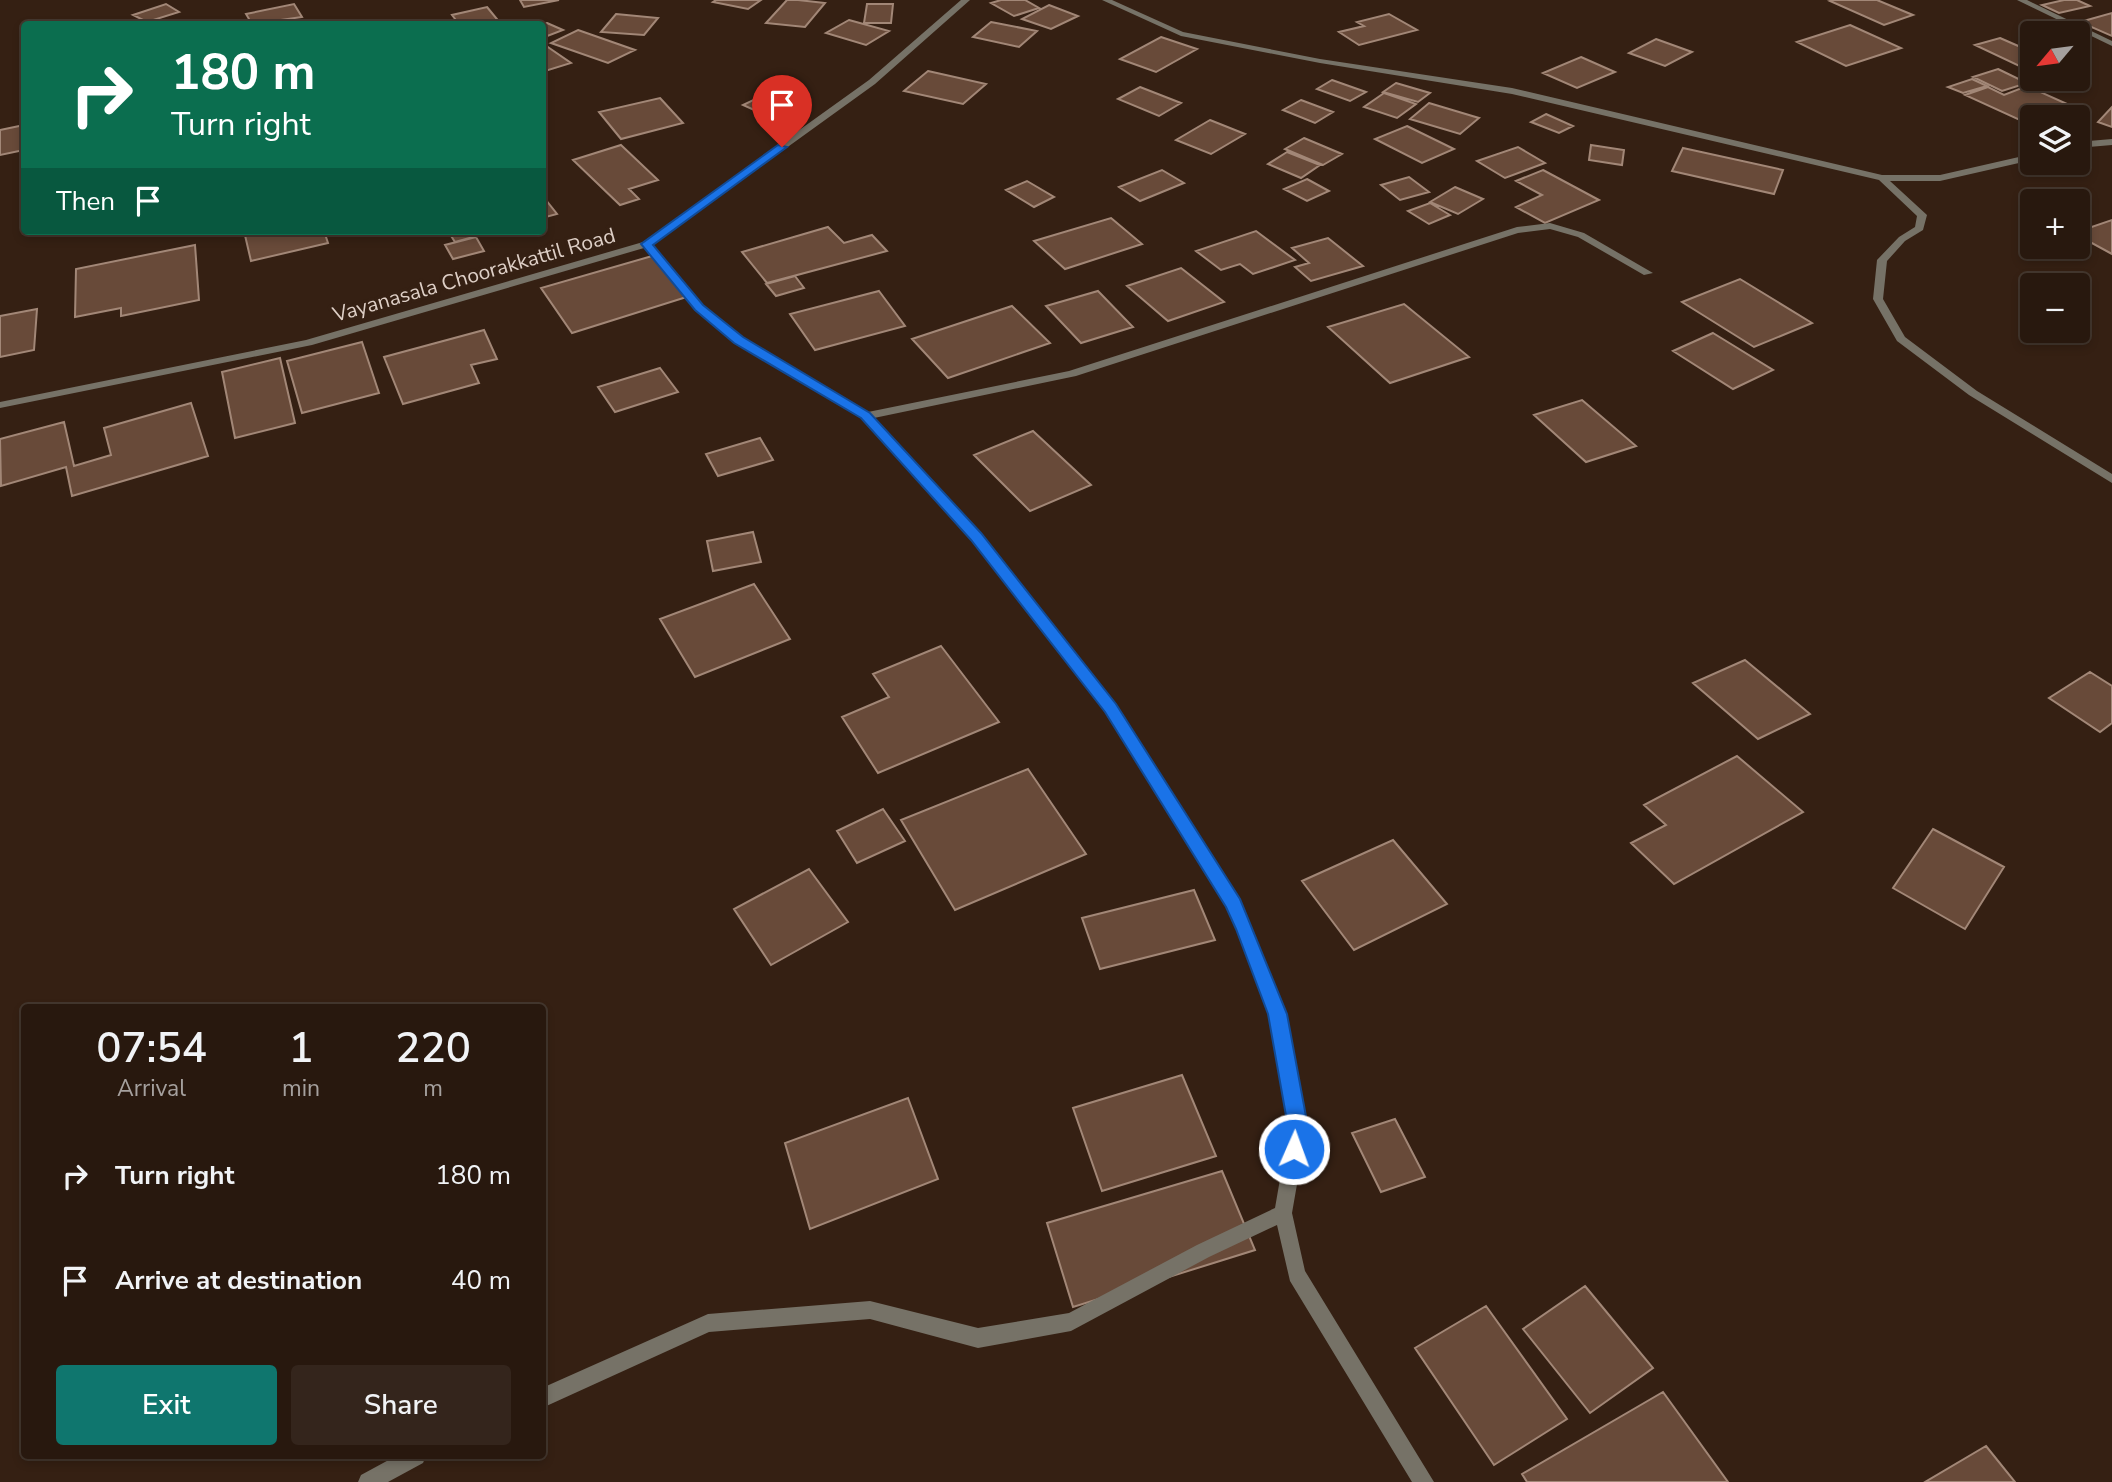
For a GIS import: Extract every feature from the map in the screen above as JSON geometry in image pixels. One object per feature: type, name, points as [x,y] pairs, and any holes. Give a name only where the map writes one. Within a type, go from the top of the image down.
[{"type":"street","name":"Vayanasala Choorakkattil Road","points":[[0,405],[309,343],[646,244],[872,82],[965,0]]},
{"type":"street","points":[[1105,0],[1181,34],[1320,61],[1512,91],[1882,178],[1940,178],[2020,160]]},
{"type":"street","points":[[2021,0],[2112,44]]},
{"type":"street","points":[[2090,144],[2112,142]]},
{"type":"street","points":[[1882,178],[1922,215],[1920,228],[1902,239],[1882,260],[1878,299],[1901,340],[1973,393],[2112,479]]},
{"type":"street","points":[[866,416],[1072,374],[1517,230],[1550,226],[1581,235],[1648,273]]},
{"type":"street","points":[[646,244],[699,307],[738,340],[866,416],[976,537],[1110,708],[1234,904],[1278,1014],[1298,1127],[1283,1213],[1297,1274],[1424,1482]]},
{"type":"street","points":[[546,1396],[708,1323],[870,1310],[978,1338],[1071,1322],[1203,1251],[1283,1213]]},
{"type":"street","points":[[368,1482],[410,1459]]},
{"type":"building","points":[[520,0],[559,0],[524,7]]},
{"type":"building","points":[[761,0],[748,9],[713,2]]},
{"type":"building","points":[[787,0],[825,3],[805,27],[766,23]]},
{"type":"building","points":[[1001,0],[1025,0],[1039,8],[1014,16],[991,3]]},
{"type":"building","points":[[1877,0],[1913,15],[1884,25],[1830,1]]},
{"type":"building","points":[[2077,0],[2090,6],[2059,13],[2042,5]]},
{"type":"building","points":[[166,4],[179,12],[150,21],[133,15]]},
{"type":"building","points":[[294,4],[302,17],[250,21],[246,14]]},
{"type":"building","points":[[867,4],[893,4],[891,23],[864,23]]},
{"type":"building","points":[[1049,5],[1078,16],[1051,29],[1022,19]]},
{"type":"building","points":[[487,7],[499,21],[457,21],[452,15]]},
{"type":"building","points":[[2112,13],[2112,36],[2090,26],[2090,21],[2084,21]]},
{"type":"building","points":[[616,14],[658,18],[644,35],[601,32]]},
{"type":"building","points":[[1389,14],[1417,30],[1359,45],[1339,32],[1364,26],[1357,22]]},
{"type":"building","points":[[849,20],[889,31],[866,45],[826,33]]},
{"type":"building","points":[[991,22],[1037,31],[1019,47],[973,37]]},
{"type":"building","points":[[547,23],[563,30],[546,36]]},
{"type":"building","points":[[1850,25],[1901,48],[1846,66],[1797,42]]},
{"type":"building","points":[[578,30],[635,50],[608,63],[551,43]]},
{"type":"building","points":[[1161,37],[1197,49],[1156,72],[1120,59]]},
{"type":"building","points":[[2000,38],[2020,47],[2020,66],[1975,45]]},
{"type":"building","points":[[1656,39],[1692,52],[1665,66],[1629,53]]},
{"type":"building","points":[[546,46],[571,63],[546,71]]},
{"type":"building","points":[[1581,57],[1615,72],[1577,88],[1543,73]]},
{"type":"building","points":[[1998,69],[2020,80],[2020,85],[2002,91],[1973,77]]},
{"type":"building","points":[[928,71],[986,84],[963,104],[904,91]]},
{"type":"building","points":[[1972,79],[1987,86],[1963,93],[1948,87]]},
{"type":"building","points":[[1332,80],[1366,92],[1350,101],[1317,89]]},
{"type":"building","points":[[1396,83],[1430,93],[1418,102],[1383,92]]},
{"type":"building","points":[[1140,87],[1181,103],[1159,116],[1118,99]]},
{"type":"building","points":[[1988,87],[2004,95],[2020,89],[2020,91],[2038,91],[2067,104],[2020,105],[2020,120],[1965,95]]},
{"type":"building","points":[[1384,93],[1416,104],[1397,118],[1364,107]]},
{"type":"building","points":[[764,95],[794,108],[772,118],[743,105]]},
{"type":"building","points":[[660,98],[683,123],[621,139],[599,112]]},
{"type":"building","points":[[1301,100],[1333,112],[1315,123],[1283,110]]},
{"type":"building","points":[[1429,103],[1479,118],[1460,134],[1410,119]]},
{"type":"building","points":[[2112,107],[2112,127],[2098,122]]},
{"type":"building","points":[[1546,114],[1573,126],[1559,133],[1531,122]]},
{"type":"building","points":[[1210,120],[1245,134],[1211,154],[1176,140]]},
{"type":"building","points":[[21,126],[21,151],[0,155],[0,130]]},
{"type":"building","points":[[1407,126],[1454,149],[1422,163],[1375,139]]},
{"type":"building","points":[[1304,138],[1342,154],[1323,165],[1285,149]]},
{"type":"building","points":[[621,145],[658,180],[629,189],[639,199],[620,205],[573,160]]},
{"type":"building","points":[[1591,145],[1624,150],[1622,165],[1589,160]]},
{"type":"building","points":[[1518,147],[1545,163],[1505,178],[1477,161]]},
{"type":"building","points":[[1683,148],[1783,170],[1774,194],[1672,171]]},
{"type":"building","points":[[1287,152],[1320,165],[1301,178],[1268,164]]},
{"type":"building","points":[[1162,170],[1184,183],[1140,201],[1119,187]]},
{"type":"building","points":[[1543,170],[1599,200],[1545,223],[1516,207],[1542,195],[1516,181]]},
{"type":"building","points":[[1409,177],[1429,192],[1400,200],[1381,185]]},
{"type":"building","points":[[1307,179],[1329,191],[1307,201],[1284,189]]},
{"type":"building","points":[[1027,181],[1054,197],[1034,207],[1006,190]]},
{"type":"building","points":[[1455,187],[1483,199],[1458,214],[1430,202]]},
{"type":"building","points":[[546,200],[557,214],[546,217]]},
{"type":"building","points":[[1430,203],[1450,215],[1429,224],[1408,211]]},
{"type":"building","points":[[1111,218],[1142,244],[1065,269],[1034,241]]},
{"type":"building","points":[[2112,220],[2112,254],[2090,242],[2090,228]]},
{"type":"building","points":[[828,227],[844,243],[872,235],[887,251],[767,283],[742,252]]},
{"type":"building","points":[[1256,231],[1295,260],[1253,274],[1240,264],[1221,270],[1196,251]]},
{"type":"building","points":[[245,235],[325,235],[328,243],[251,261]]},
{"type":"building","points":[[451,235],[480,235],[455,242]]},
{"type":"building","points":[[476,237],[484,251],[453,259],[445,245]]},
{"type":"building","points":[[1328,238],[1363,266],[1311,281],[1295,267],[1309,263],[1292,248]]},
{"type":"building","points":[[195,245],[199,300],[121,316],[121,308],[75,317],[76,269]]},
{"type":"building","points":[[659,254],[693,295],[572,333],[541,288]]},
{"type":"building","points":[[1181,268],[1224,302],[1168,321],[1127,286]]},
{"type":"building","points":[[795,276],[804,288],[776,296],[766,284]]},
{"type":"building","points":[[1740,279],[1812,323],[1754,347],[1682,302]]},
{"type":"building","points":[[879,291],[905,326],[815,350],[790,314]]},
{"type":"building","points":[[1098,291],[1133,327],[1081,343],[1046,306]]},
{"type":"building","points":[[1404,304],[1469,357],[1390,383],[1328,327]]},
{"type":"building","points":[[1012,306],[1050,343],[948,378],[912,339]]},
{"type":"building","points":[[37,309],[34,350],[0,357],[0,316]]},
{"type":"building","points":[[484,330],[497,359],[471,365],[479,383],[403,404],[384,357]]},
{"type":"building","points":[[1713,333],[1773,370],[1733,389],[1673,351]]},
{"type":"building","points":[[362,342],[379,393],[302,413],[287,361]]},
{"type":"building","points":[[280,358],[295,423],[235,438],[222,372]]},
{"type":"building","points":[[660,368],[678,392],[615,412],[598,387]]},
{"type":"building","points":[[1582,400],[1636,446],[1586,462],[1534,415]]},
{"type":"building","points":[[191,403],[208,456],[72,496],[66,467],[1,486],[0,439],[64,422],[74,466],[111,455],[104,428]]},
{"type":"building","points":[[1033,431],[1091,485],[1030,511],[974,455]]},
{"type":"building","points":[[760,438],[773,460],[718,476],[706,454]]},
{"type":"building","points":[[753,532],[761,562],[713,571],[707,541]]},
{"type":"building","points":[[754,584],[790,639],[695,677],[660,619]]},
{"type":"building","points":[[941,646],[999,722],[878,773],[842,717],[889,697],[873,674]]},
{"type":"building","points":[[1745,660],[1810,714],[1758,739],[1693,683]]},
{"type":"building","points":[[2090,672],[2112,686],[2112,723],[2100,732],[2049,698]]},
{"type":"building","points":[[1737,756],[1803,812],[1674,884],[1631,843],[1666,825],[1644,805]]},
{"type":"building","points":[[1028,769],[1086,854],[955,910],[901,820]]},
{"type":"building","points":[[883,809],[905,841],[857,863],[837,831]]},
{"type":"building","points":[[1933,829],[2004,867],[1965,929],[1893,888]]},
{"type":"building","points":[[1393,840],[1447,904],[1354,950],[1302,881]]},
{"type":"building","points":[[809,869],[848,922],[771,965],[734,909]]},
{"type":"building","points":[[1194,890],[1215,940],[1100,969],[1082,918]]},
{"type":"building","points":[[1182,1075],[1216,1156],[1102,1191],[1073,1108]]},
{"type":"building","points":[[908,1098],[938,1179],[810,1229],[785,1143]]},
{"type":"building","points":[[1395,1119],[1425,1177],[1381,1192],[1352,1133]]},
{"type":"building","points":[[1222,1171],[1255,1250],[1073,1307],[1047,1223]]},
{"type":"building","points":[[1585,1286],[1653,1368],[1590,1413],[1523,1329]]},
{"type":"building","points":[[1486,1306],[1567,1419],[1494,1465],[1415,1348]]},
{"type":"building","points":[[1663,1392],[1728,1482],[1527,1482],[1522,1474]]},
{"type":"building","points":[[1986,1446],[2015,1482],[1925,1482]]},
{"type":"route","points":[[782,147],[646,244],[699,307],[738,340],[866,416],[976,537],[1110,708],[1234,904],[1278,1014],[1298,1127],[1294,1149]]}]
